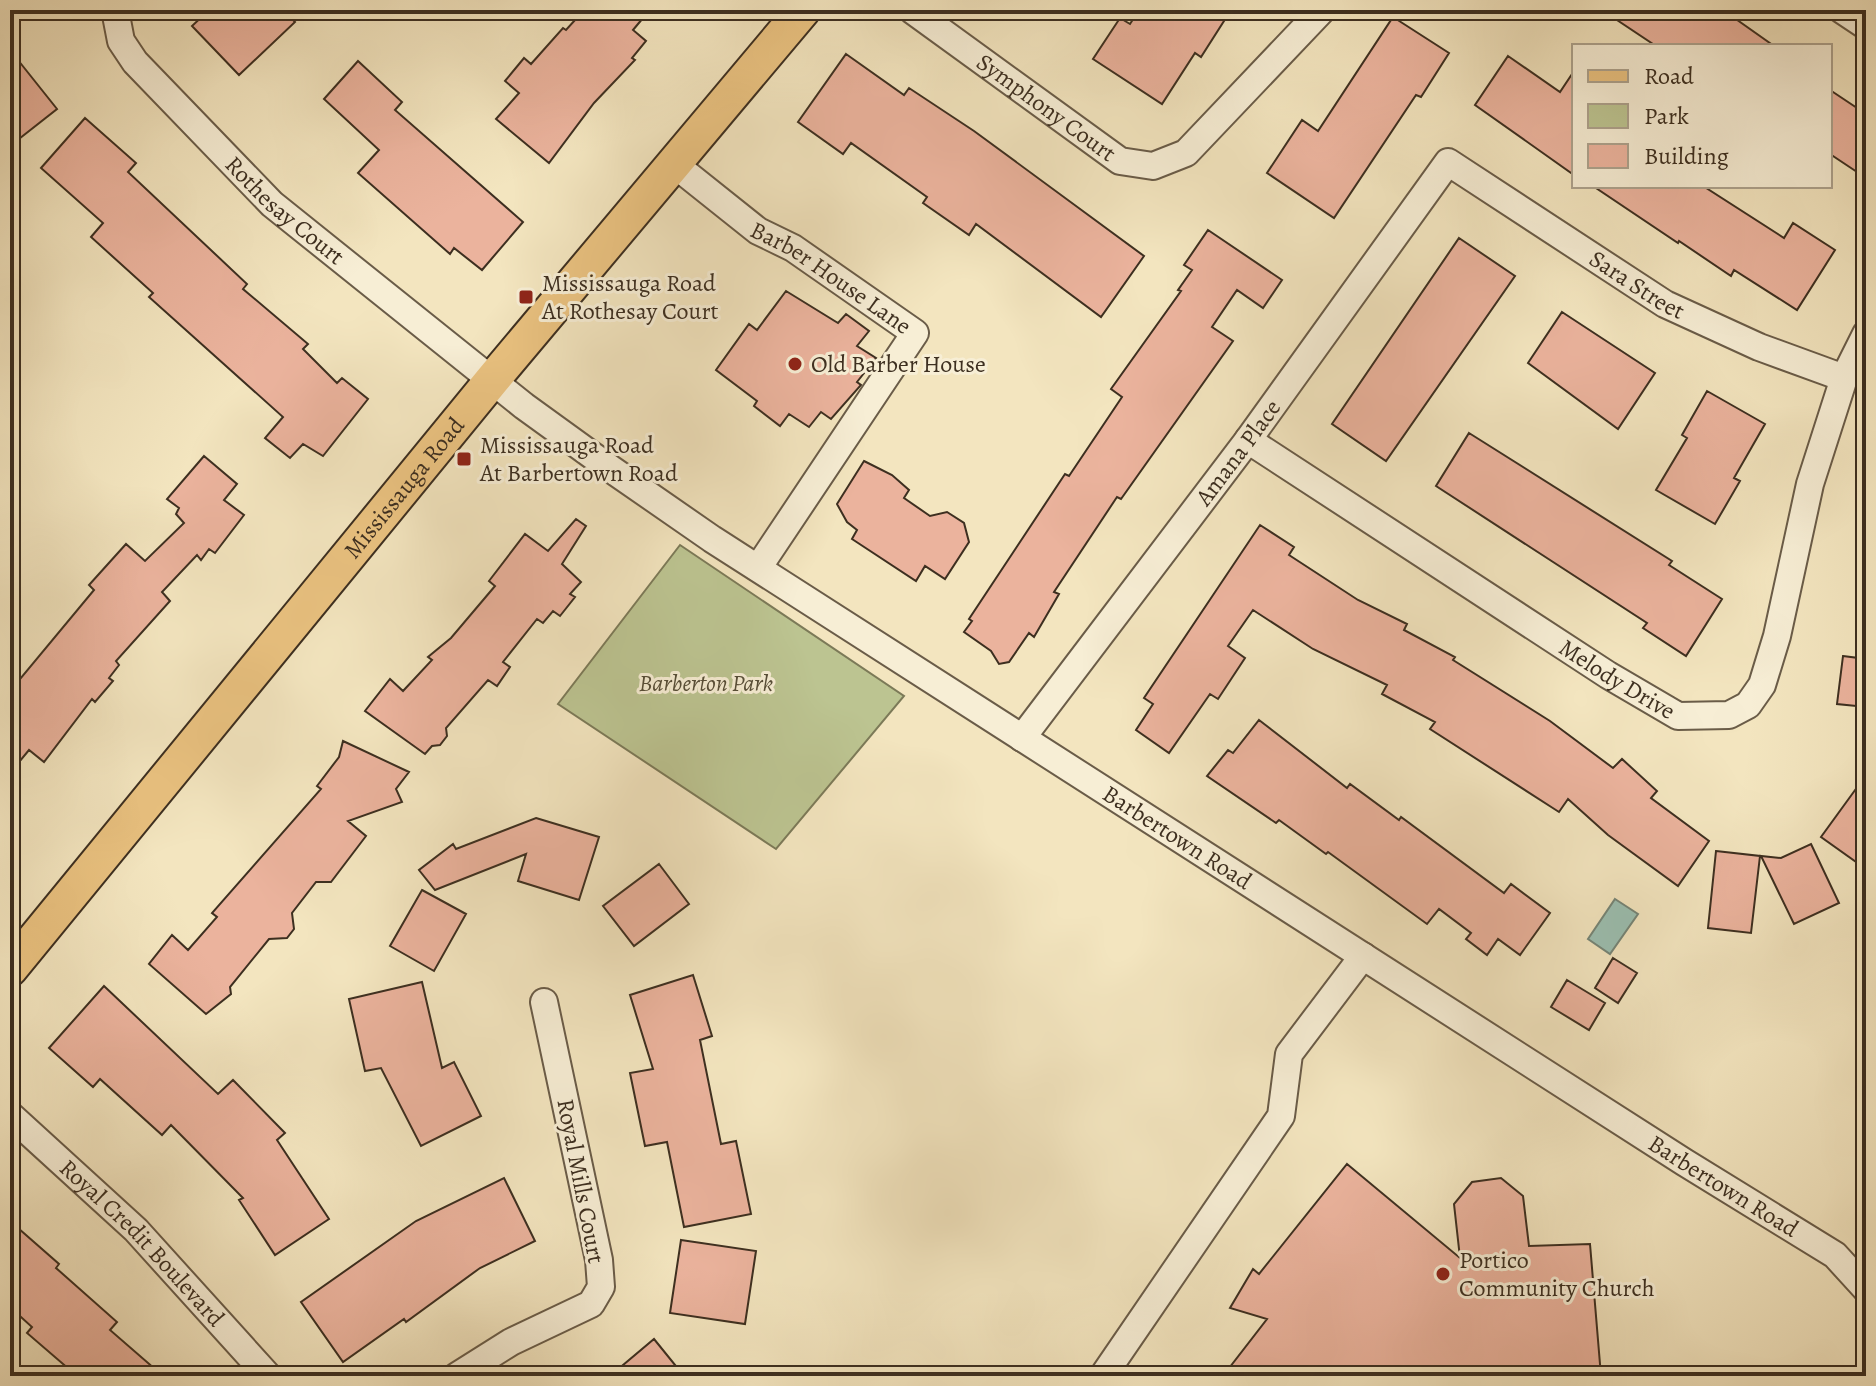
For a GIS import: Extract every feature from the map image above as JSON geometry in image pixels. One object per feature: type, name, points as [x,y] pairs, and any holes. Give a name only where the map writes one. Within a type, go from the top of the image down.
[{"type":"main road","name":"Mississauga Road","points":[[10,969],[493,379],[803,10]]},
{"type":"street","name":"Rothesay Court","points":[[115,10],[121,41],[135,62],[272,204],[493,379]]},
{"type":"street","name":"Symphony Court","points":[[912,10],[1120,161],[1153,166],[1186,153],[1322,10]]},
{"type":"street","points":[[1842,10],[1866,26]]},
{"type":"street","name":"Sara Street","points":[[1448,162],[1665,304],[1759,347],[1844,378]]},
{"type":"street","name":"Amana Place","points":[[1022,738],[1248,440],[1448,162]]},
{"type":"street","name":"Barber House Lane","points":[[674,164],[758,231],[793,248],[915,333],[758,568]]},
{"type":"street","name":"Melody Drive","points":[[1248,440],[1594,666],[1678,716],[1729,715],[1748,705],[1762,685],[1777,636],[1810,484],[1844,378],[1866,334]]},
{"type":"street","name":"Barbertown Road","points":[[493,379],[611,469],[758,568],[1684,1162],[1835,1255],[1866,1289]]},
{"type":"street","points":[[1103,1376],[1281,1116],[1289,1054],[1363,956]]},
{"type":"street","name":"Royal Mills Court","points":[[457,1376],[511,1342],[591,1304],[601,1287],[599,1260],[544,1002]]},
{"type":"street","name":"Royal Credit Boulevard","points":[[10,1115],[136,1230],[268,1376]]},
{"type":"green space","name":"Barberton Park","points":[[680,545],[904,696],[776,849],[558,704]]},
{"type":"shaded area","points":[[1615,899],[1638,914],[1610,954],[1588,939]]},
{"type":"building","points":[[209,10],[284,10],[295,22],[239,75],[192,26]]},
{"type":"building","points":[[1139,10],[1231,10],[1201,57],[1195,53],[1162,104],[1093,59],[1120,18],[1130,24]]},
{"type":"building","points":[[1602,10],[1723,10],[1771,44],[1653,44]]},
{"type":"building","points":[[1393,17],[1449,53],[1421,97],[1416,95],[1334,218],[1267,173],[1302,120],[1318,131]]},
{"type":"building","points":[[643,18],[633,30],[646,41],[632,58],[635,60],[594,103],[549,163],[496,119],[519,93],[505,81],[524,58],[531,64],[563,28],[566,30],[575,20]]},
{"type":"building","points":[[10,50],[57,109],[10,146]]},
{"type":"building","points":[[846,54],[904,95],[909,88],[974,131],[1144,256],[1101,317],[976,224],[969,235],[923,203],[927,197],[851,143],[843,154],[798,122]]},
{"type":"building","points":[[1508,56],[1560,92],[1572,74],[1572,174],[1475,105]]},
{"type":"building","points":[[358,61],[402,102],[395,110],[523,222],[482,270],[454,248],[450,254],[358,173],[379,150],[324,99]]},
{"type":"building","points":[[1832,91],[1866,114],[1866,178],[1832,155]]},
{"type":"building","points":[[85,118],[136,163],[128,172],[247,284],[243,289],[308,344],[303,349],[337,383],[342,378],[368,399],[323,456],[303,444],[290,458],[265,438],[283,417],[149,297],[153,293],[91,237],[103,223],[41,168]]},
{"type":"building","points":[[1596,188],[1706,188],[1784,238],[1793,223],[1835,250],[1797,310],[1734,270],[1731,276]]},
{"type":"building","points":[[1208,230],[1282,280],[1263,308],[1237,290],[1212,327],[1233,341],[1121,499],[1117,497],[1054,592],[1059,594],[1034,637],[1029,633],[1009,662],[999,664],[991,651],[964,632],[972,621],[969,619],[1065,474],[1069,476],[1122,397],[1111,389],[1181,291],[1178,290],[1192,270],[1184,265]]},
{"type":"building","points":[[1459,238],[1515,276],[1386,461],[1332,424]]},
{"type":"building","name":"Old Barber House","points":[[786,291],[838,323],[846,314],[869,331],[857,346],[876,358],[857,382],[861,385],[831,419],[821,412],[809,427],[789,414],[780,426],[754,406],[757,401],[716,370],[749,324],[757,330]]},
{"type":"building","points":[[1562,312],[1655,373],[1618,429],[1528,363]]},
{"type":"building","points":[[1707,391],[1765,424],[1734,478],[1740,481],[1715,524],[1656,490],[1687,438],[1682,435]]},
{"type":"building","points":[[1469,433],[1672,561],[1669,565],[1722,599],[1686,656],[1643,628],[1647,623],[1436,486]]},
{"type":"building","points":[[204,456],[237,484],[224,500],[244,515],[215,553],[209,549],[201,560],[197,555],[162,592],[170,601],[116,661],[119,665],[109,678],[113,681],[95,702],[92,699],[44,762],[29,750],[10,773],[10,691],[94,590],[89,585],[126,544],[145,561],[184,523],[176,514],[179,508],[167,499]]},
{"type":"building","points":[[864,461],[892,475],[909,490],[904,498],[930,516],[947,512],[964,523],[969,542],[945,579],[925,566],[916,581],[852,539],[857,530],[847,522],[837,504]]},
{"type":"building","points":[[576,519],[586,526],[562,564],[581,582],[570,594],[575,597],[560,616],[553,611],[543,623],[537,619],[503,662],[510,667],[497,686],[488,680],[446,728],[447,736],[440,745],[432,746],[425,754],[365,711],[390,679],[403,691],[432,660],[428,657],[451,638],[495,586],[489,581],[525,534],[548,551]]},
{"type":"building","points":[[1260,525],[1294,547],[1289,555],[1358,600],[1407,624],[1404,630],[1455,657],[1453,660],[1550,721],[1613,768],[1622,759],[1657,791],[1651,798],[1709,841],[1678,886],[1608,835],[1568,799],[1559,812],[1430,729],[1435,722],[1382,694],[1387,685],[1313,649],[1253,610],[1228,646],[1245,658],[1218,699],[1210,694],[1169,753],[1136,730],[1153,704],[1144,698]]},
{"type":"building","points":[[1843,656],[1866,659],[1866,707],[1837,704]]},
{"type":"building","points":[[1259,720],[1347,788],[1350,784],[1399,820],[1401,817],[1504,893],[1511,884],[1550,913],[1520,955],[1498,939],[1487,955],[1466,939],[1471,933],[1439,909],[1427,924],[1328,852],[1326,854],[1279,820],[1276,823],[1207,776],[1228,750],[1233,753]]},
{"type":"building","points":[[343,741],[409,772],[396,789],[402,802],[348,821],[366,836],[331,882],[316,882],[292,913],[294,929],[287,938],[269,939],[230,987],[231,994],[206,1014],[149,964],[172,935],[188,950],[217,917],[212,913],[321,789],[317,786],[339,757]]},
{"type":"building","points":[[1866,775],[1866,869],[1821,837]]},
{"type":"building","points":[[536,818],[599,837],[579,900],[518,881],[526,854],[435,890],[419,870],[453,844],[456,849]]},
{"type":"building","points":[[1811,844],[1839,903],[1794,924],[1761,856],[1781,858]]},
{"type":"building","points":[[1716,851],[1760,856],[1751,933],[1708,928]]},
{"type":"building","points":[[659,864],[689,904],[634,946],[603,906]]},
{"type":"building","points":[[422,890],[466,914],[434,971],[390,946]]},
{"type":"building","points":[[1613,958],[1637,973],[1618,1003],[1595,988]]},
{"type":"building","points":[[693,975],[712,1036],[700,1040],[721,1144],[736,1141],[751,1214],[684,1227],[667,1142],[645,1146],[630,1073],[653,1069],[630,995]]},
{"type":"building","points":[[1567,980],[1605,1003],[1589,1030],[1551,1007]]},
{"type":"building","points":[[422,982],[442,1068],[454,1062],[481,1116],[421,1146],[381,1068],[365,1071],[349,999]]},
{"type":"building","points":[[104,986],[218,1094],[233,1080],[285,1133],[277,1140],[329,1219],[275,1255],[239,1200],[243,1198],[171,1125],[162,1135],[100,1079],[93,1087],[49,1048]]},
{"type":"building","name":"Portico Community Church","points":[[1347,1164],[1460,1258],[1454,1204],[1472,1182],[1501,1178],[1523,1196],[1529,1246],[1590,1244],[1601,1376],[1223,1376],[1267,1319],[1230,1308],[1253,1269],[1259,1274]]},
{"type":"building","points":[[504,1178],[535,1241],[480,1268],[406,1322],[404,1319],[343,1362],[301,1302],[416,1221]]},
{"type":"building","points":[[10,1221],[59,1264],[56,1268],[117,1322],[110,1330],[163,1376],[77,1376],[27,1333],[32,1327],[10,1307]]},
{"type":"building","points":[[681,1240],[756,1251],[745,1324],[670,1313]]},
{"type":"building","points":[[654,1339],[684,1376],[610,1376]]},
{"type":"place","name":"Mississauga Road At Rothesay Court","points":[[526,297]]},
{"type":"place","name":"Old Barber House","points":[[795,364]]},
{"type":"place","name":"Mississauga Road At Barbertown Road","points":[[464,459]]},
{"type":"place","name":"Portico Community Church","points":[[1443,1274]]}]
